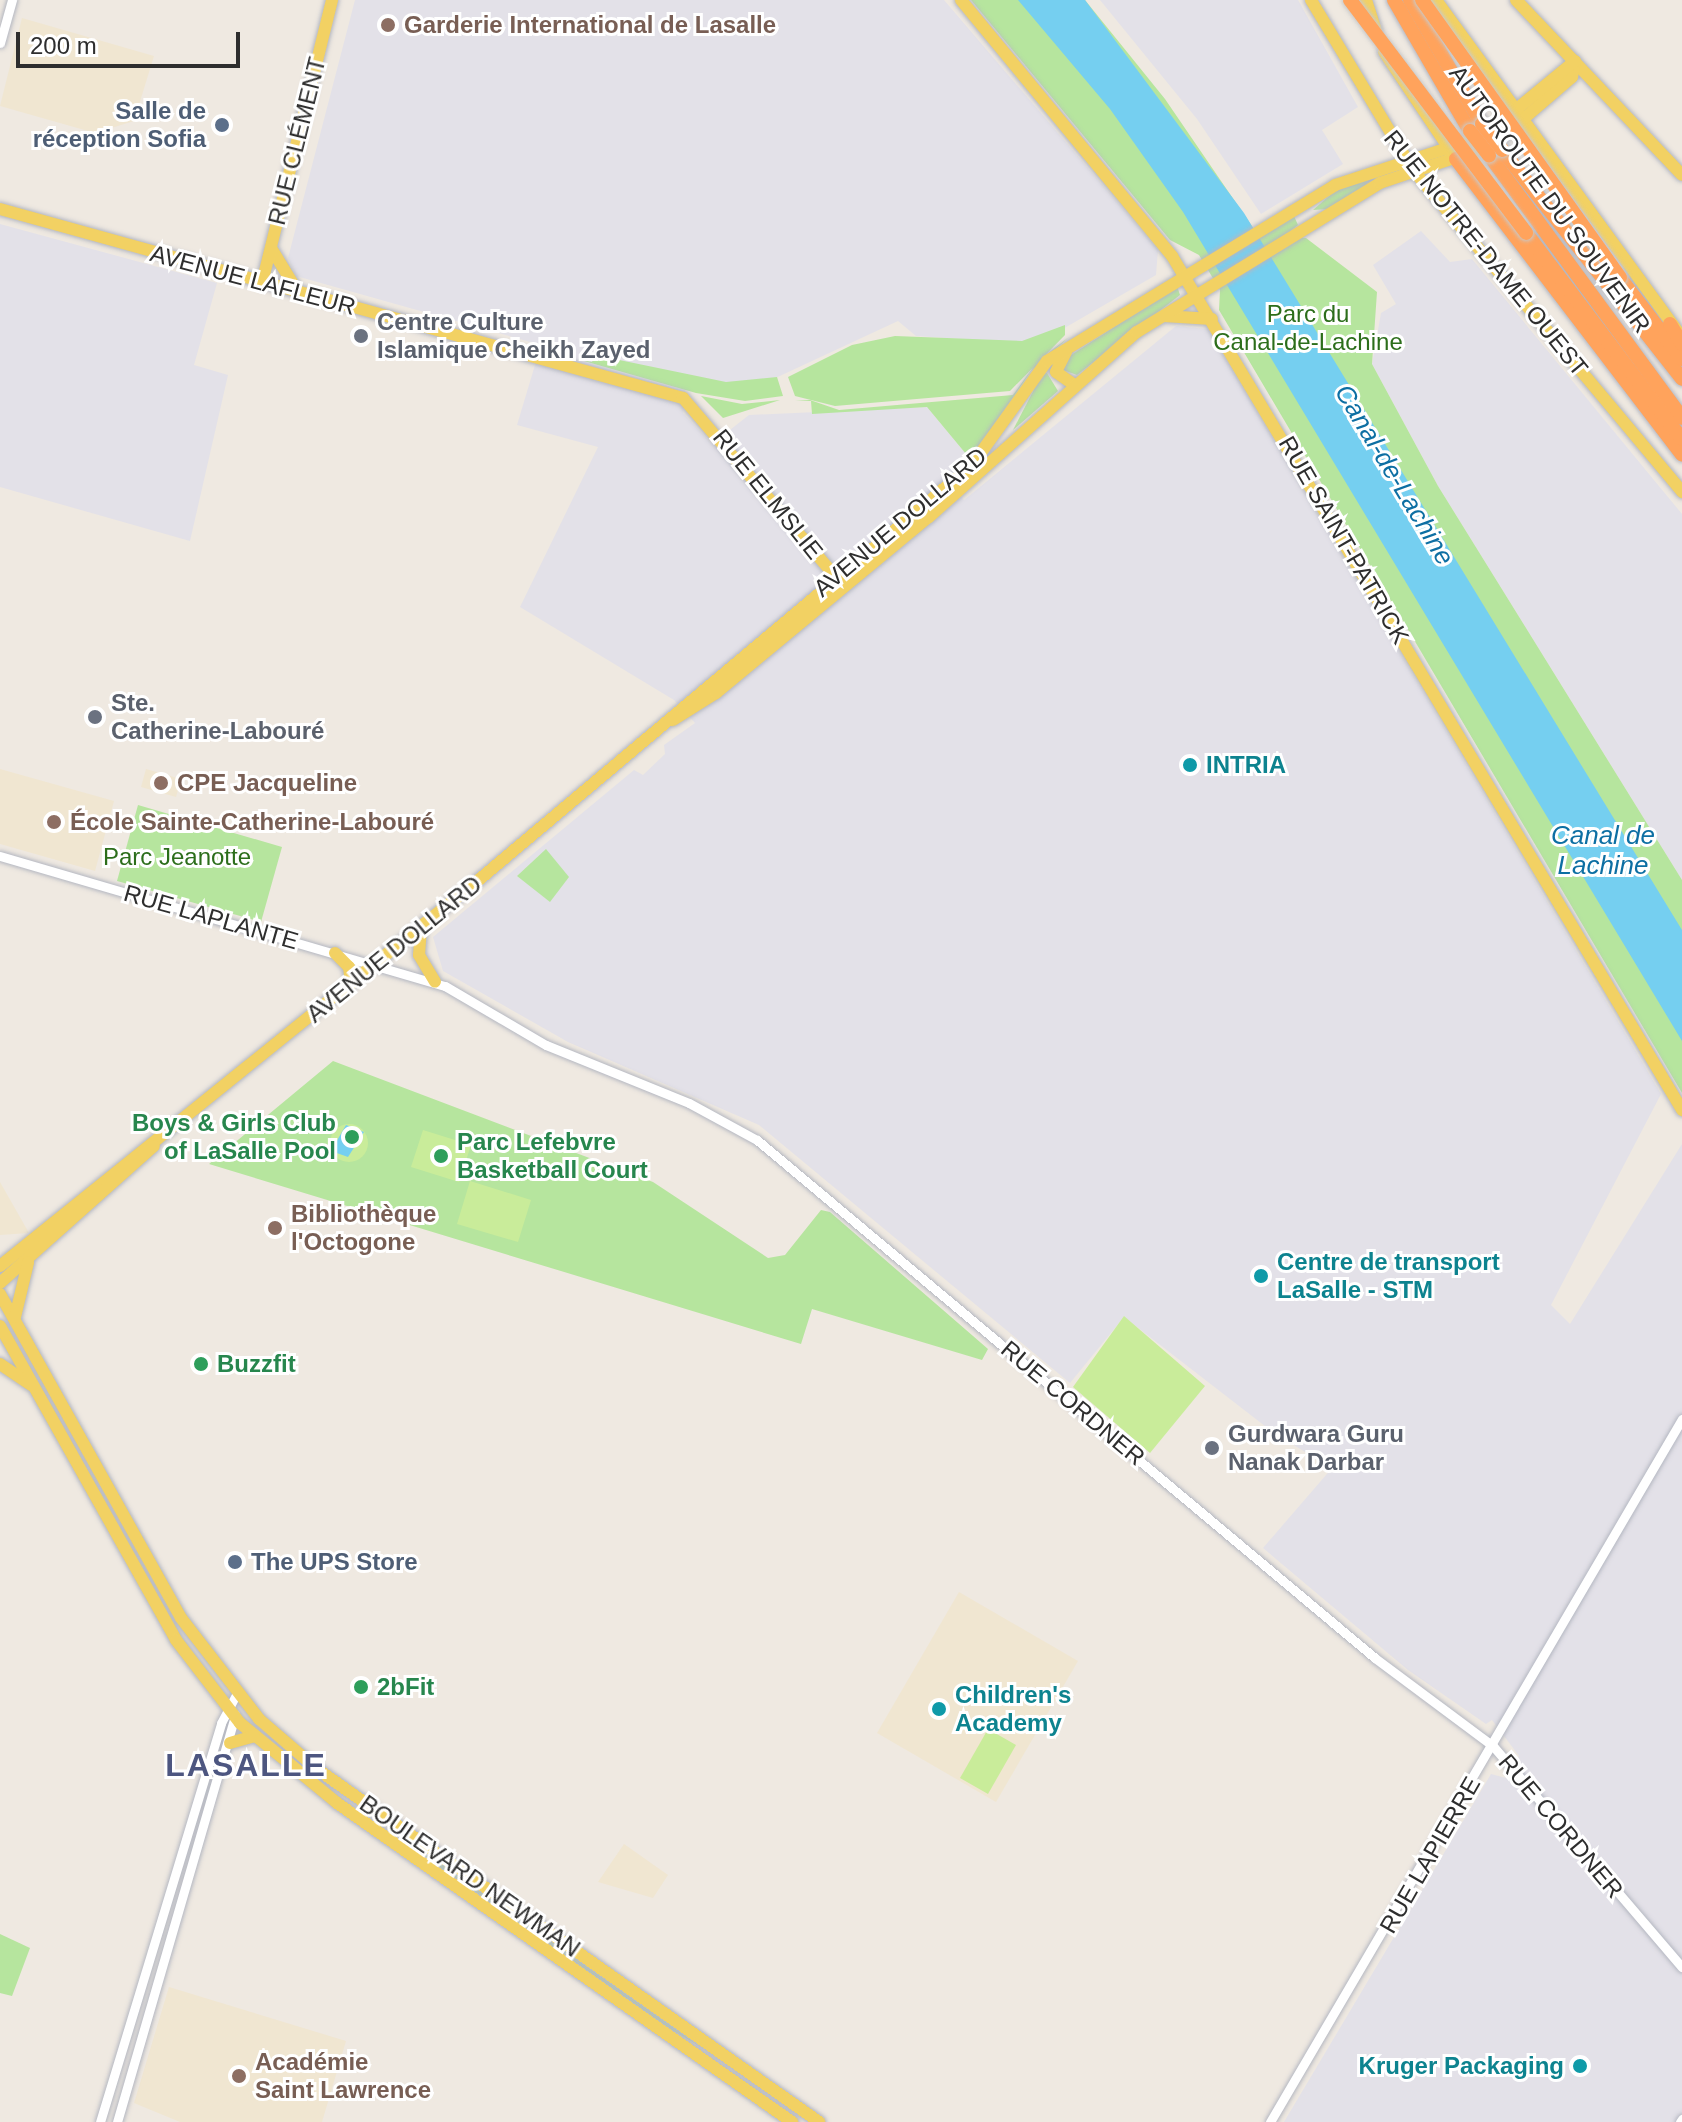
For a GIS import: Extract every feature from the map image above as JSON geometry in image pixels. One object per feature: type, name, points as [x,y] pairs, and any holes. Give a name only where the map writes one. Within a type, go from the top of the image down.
[{"type":"highway","points":[[1350,0],[1682,439]]},
{"type":"highway","name":"AUTOROUTE DU SOUVENIR","points":[[1394,0],[1476,128],[1682,379]]},
{"type":"highway","name":"AUTOROUTE DU SOUVENIR","points":[[1410,0],[1476,128]]},
{"type":"highway","points":[[1422,0],[1620,278],[1682,359]]},
{"type":"highway","name":"AUTOROUTE DU SOUVENIR","points":[[1495,152],[1682,418]]},
{"type":"highway","points":[[1453,154],[1682,455]]},
{"type":"highway","points":[[1670,324],[1682,344]]},
{"type":"main road","name":"RUE CLÉMENT","points":[[262,283],[332,0]]},
{"type":"main road","name":"RUE SAINT-PATRICK","points":[[961,0],[1169,251],[1682,1110]]},
{"type":"main road","name":"RUE NOTRE-DAME OUEST","points":[[1311,0],[1410,165],[1682,492]]},
{"type":"main road","points":[[1366,0],[1396,75],[1453,154]]},
{"type":"main road","points":[[1436,0],[1670,324],[1682,335]]},
{"type":"main road","points":[[1516,0],[1682,175]]},
{"type":"main road","points":[[1410,165],[1487,149],[1575,61]]},
{"type":"main road","name":"AVENUE DOLLARD","points":[[0,1266],[154,1146],[670,721],[716,693],[979,459],[1038,370],[1073,344],[1281,215],[1345,180],[1410,165]]},
{"type":"main road","name":"AVENUE DOLLARD","points":[[840,582],[1073,384],[1160,317],[1410,165]]},
{"type":"main road","name":"AVENUE LAFLEUR","points":[[0,209],[691,402]]},
{"type":"main road","points":[[271,248],[298,292]]},
{"type":"main road","points":[[1169,251],[1201,263]]},
{"type":"main road","points":[[1160,317],[1212,319],[1213,284]]},
{"type":"main road","points":[[1073,344],[1056,368],[1073,384]]},
{"type":"main road","name":"RUE ELMSLIE","points":[[691,402],[840,582]]},
{"type":"main road","points":[[421,927],[419,955],[435,982]]},
{"type":"main road","points":[[335,953],[349,967],[351,984]]},
{"type":"main road","name":"AVENUE DOLLARD","points":[[0,1283],[154,1146]]},
{"type":"main road","points":[[15,1321],[17,1287],[31,1256]]},
{"type":"main road","name":"BOULEVARD NEWMAN","points":[[0,1294],[181,1618],[236,1695],[317,1769],[819,2122]]},
{"type":"main road","name":"BOULEVARD NEWMAN","points":[[0,1326],[176,1640],[231,1714],[254,1736],[792,2122]]},
{"type":"main road","points":[[0,1364],[33,1387]]},
{"type":"main road","points":[[230,1743],[254,1736]]},
{"type":"street","points":[[0,43],[12,0]]},
{"type":"street","name":"RUE LAPLANTE","points":[[0,856],[375,965]]},
{"type":"street","name":"RUE CORDNER","points":[[375,965],[435,982],[546,1045],[711,1114],[775,1153],[1375,1658],[1493,1746],[1682,1967]]},
{"type":"street","name":"RUE LAPIERRE","points":[[1270,2122],[1682,1419]]},
{"type":"street","points":[[100,2122],[236,1695]]},
{"type":"street","points":[[117,2122],[230,1743],[231,1714]]},
{"type":"shaded area","points":[[355,0],[944,0],[1158,250],[1156,275],[1049,337],[1018,343],[916,336],[898,321],[754,388],[686,384],[683,413],[712,444],[749,415],[927,407],[971,460],[947,480],[964,500],[1176,326],[1208,329],[1661,1094],[1551,1305],[1570,1324],[1682,1144],[1682,2122],[1284,2122],[1491,1774],[1506,1778],[1519,1756],[1492,1720],[1486,1724],[1408,1670],[1263,1548],[1339,1460],[1310,1455],[1274,1433],[1124,1317],[1070,1383],[759,1125],[568,1042],[443,971],[433,937],[634,770],[643,775],[665,754],[664,745],[695,723],[674,700],[520,607],[598,447],[517,425],[541,345],[296,276],[288,258]]},
{"type":"shaded area","points":[[1100,0],[1298,0],[1358,107],[1322,130],[1343,164],[1261,214],[1197,119]]},
{"type":"shaded area","points":[[22,18],[154,56],[134,121],[95,133],[0,106]]},
{"type":"shaded area","points":[[0,224],[217,283],[194,365],[228,375],[190,541],[0,487]]},
{"type":"shaded area","points":[[1421,231],[1450,262],[1472,259],[1682,514],[1682,880],[1438,486],[1372,364],[1381,313],[1396,304],[1373,265]]},
{"type":"shaded area","name":"École Sainte-Catherine-Labouré","points":[[0,769],[114,801],[95,871],[0,844]]},
{"type":"shaded area","name":"CPE Jacqueline","points":[[146,769],[181,779],[176,797],[141,787]]},
{"type":"shaded area","points":[[0,1182],[29,1233],[0,1235]]},
{"type":"shaded area","points":[[959,1592],[1078,1661],[996,1802],[877,1733]]},
{"type":"shaded area","points":[[624,1844],[668,1875],[653,1898],[598,1882]]},
{"type":"shaded area","name":"Académie Saint Lawrence","points":[[169,1987],[346,2041],[322,2122],[180,2122],[134,2103]]},
{"type":"green space","name":"Parc du Canal-de-Lachine","points":[[971,0],[1085,0],[1165,99],[1258,235],[1294,216],[1298,225],[1283,237],[1306,238],[1377,292],[1372,364],[1438,486],[1682,880],[1682,1093],[1219,310],[1220,290],[1199,255],[1170,240]]},
{"type":"green space","points":[[1385,174],[1328,209],[1313,210],[1336,190]]},
{"type":"green space","points":[[1177,286],[1180,295],[1077,375],[1063,370],[1065,359]]},
{"type":"green space","points":[[1065,325],[1065,335],[1010,391],[835,406],[795,396],[788,377],[852,345],[895,336],[1022,341]]},
{"type":"green space","points":[[1069,337],[1031,371],[971,460],[927,407],[812,414],[811,401],[795,401],[810,400],[839,410],[1013,395],[1037,362]]},
{"type":"green space","points":[[595,355],[726,382],[777,377],[783,396],[745,401],[696,393],[577,359],[592,362]]},
{"type":"green space","points":[[1047,373],[1058,391],[1013,430],[1042,374]]},
{"type":"green space","points":[[701,396],[742,404],[780,400],[723,418]]},
{"type":"green space","name":"Parc Jeanotte","points":[[138,805],[282,847],[261,922],[117,881]]},
{"type":"green space","points":[[546,849],[569,877],[550,902],[517,876]]},
{"type":"green space","points":[[333,1061],[653,1182],[768,1258],[785,1255],[821,1210],[830,1212],[988,1349],[982,1360],[812,1309],[801,1344],[209,1164]]},
{"type":"green space","points":[[349,1124],[363,1129],[368,1143],[363,1157],[349,1162],[335,1157],[330,1143],[335,1129]]},
{"type":"green space","name":"Parc Lefebvre Basketball Court","points":[[423,1130],[471,1145],[459,1182],[411,1167]]},
{"type":"green space","points":[[470,1181],[531,1200],[518,1242],[457,1224]]},
{"type":"green space","points":[[1124,1316],[1205,1386],[1150,1453],[1073,1387]]},
{"type":"green space","points":[[988,1729],[1016,1745],[988,1794],[960,1778]]},
{"type":"green space","points":[[397,1837],[438,1862],[701,2047],[672,2030]]},
{"type":"green space","points":[[0,1934],[30,1948],[12,1996],[0,1993]]},
{"type":"water","name":"Canal de Lachine","points":[[1018,0],[1085,0],[1244,213],[1682,930],[1682,1041],[1183,212],[1110,109]]},
{"type":"water","name":"Boys & Girls Club of LaSalle Pool","points":[[346,1125],[364,1132],[348,1157],[331,1151]]},
{"type":"place","name":"Garderie International de Lasalle","points":[[388,25]]},
{"type":"place","name":"Salle de réception Sofia","points":[[222,125]]},
{"type":"place","name":"Centre Culture Islamique Cheikh Zayed","points":[[361,336]]},
{"type":"place","name":"Ste. Catherine-Labouré","points":[[95,717]]},
{"type":"place","name":"INTRIA","points":[[1190,765]]},
{"type":"place","name":"CPE Jacqueline","points":[[161,783]]},
{"type":"place","name":"École Sainte-Catherine-Labouré","points":[[54,822]]},
{"type":"place","name":"Boys & Girls Club of LaSalle Pool","points":[[352,1137]]},
{"type":"place","name":"Parc Lefebvre Basketball Court","points":[[441,1156]]},
{"type":"place","name":"Bibliothèque l'Octogone","points":[[275,1228]]},
{"type":"place","name":"Centre de transport LaSalle - STM","points":[[1261,1276]]},
{"type":"place","name":"Buzzfit","points":[[201,1364]]},
{"type":"place","name":"Gurdwara Guru Nanak Darbar","points":[[1212,1448]]},
{"type":"place","name":"The UPS Store","points":[[235,1562]]},
{"type":"place","name":"2bFit","points":[[361,1687]]},
{"type":"place","name":"Children's Academy","points":[[939,1709]]},
{"type":"place","name":"Kruger Packaging","points":[[1580,2066]]},
{"type":"place","name":"Académie Saint Lawrence","points":[[239,2076]]},
{"type":"district","name":"LASALLE","points":[[246,1765]]},
{"type":"water label","name":"Canal-de-Lachine","points":[[1394,475]]}]
